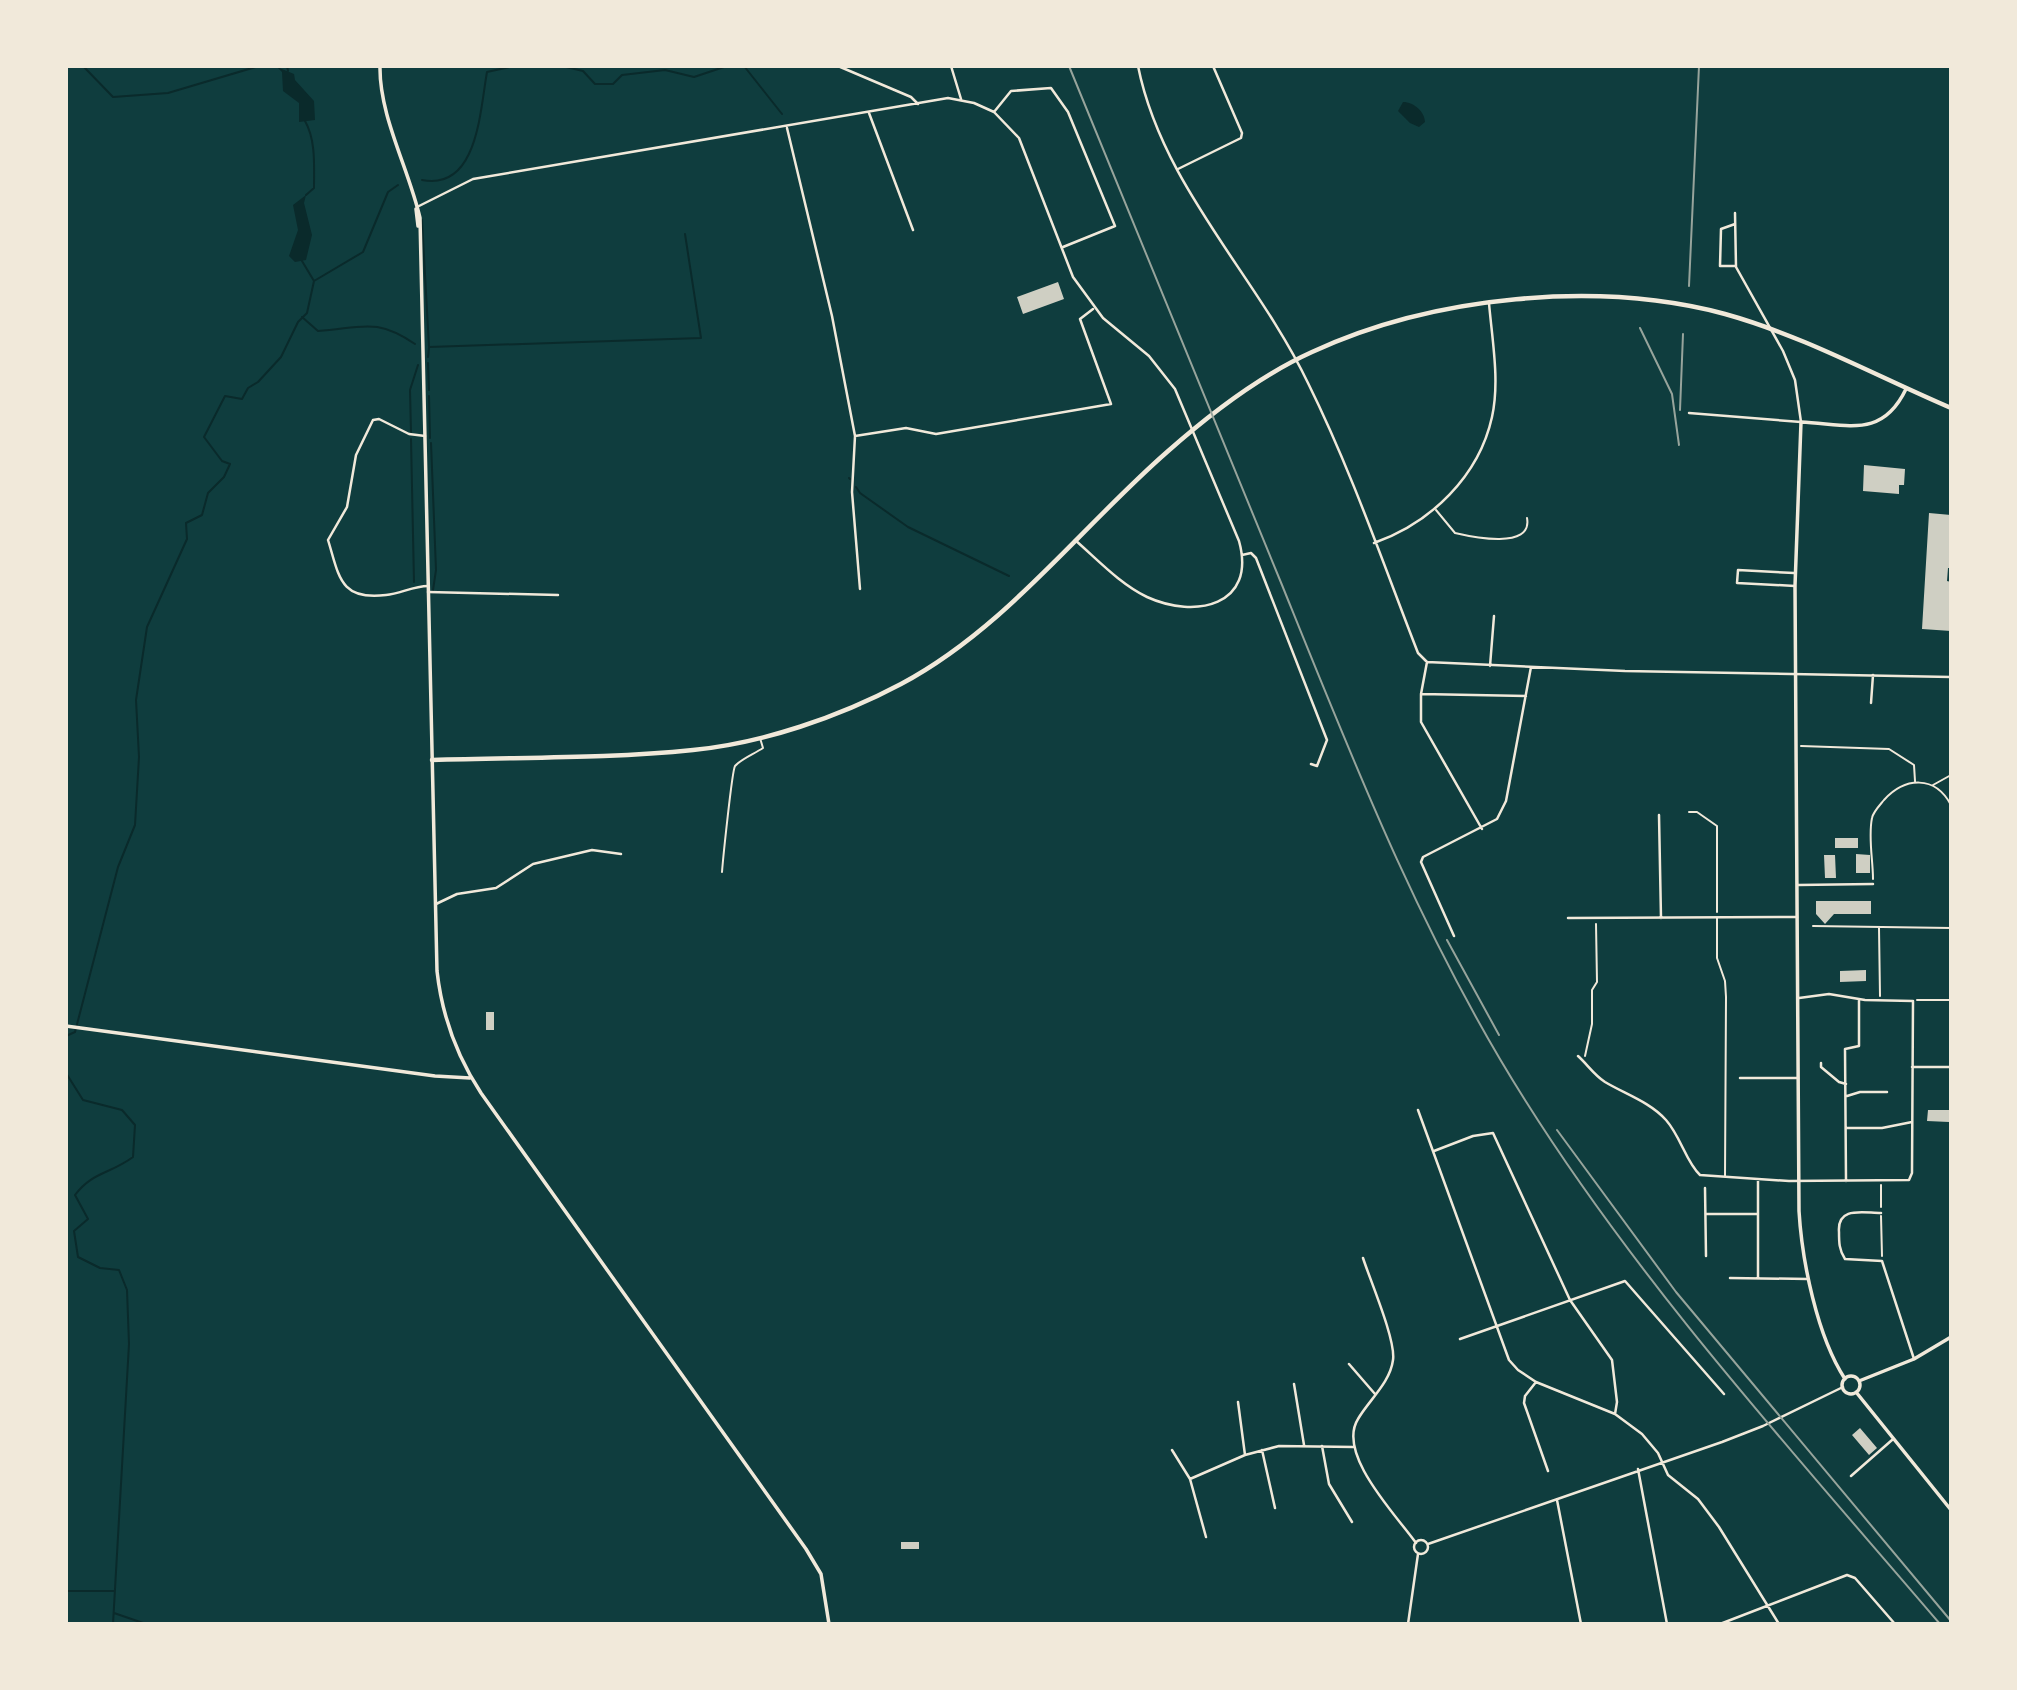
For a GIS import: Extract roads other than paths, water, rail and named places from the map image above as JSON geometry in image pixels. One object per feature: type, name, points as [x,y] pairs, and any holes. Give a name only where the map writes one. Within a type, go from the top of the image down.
[{"type":"main road","points":[[432,760],[592,757],[697,750],[760,737],[843,710],[900,684],[942,658],[1018,598],[1168,451],[1242,392],[1310,353],[1375,327],[1422,315],[1489,303],[1576,297],[1671,302],[1762,326],[1830,353],[1951,408]]},
{"type":"street","points":[[380,66],[387,116],[410,177],[418,228],[440,1003],[454,1045],[471,1078],[807,1549],[824,1584],[829,1623]]},
{"type":"street","points":[[838,66],[911,97],[918,104]]},
{"type":"street","points":[[951,66],[961,99]]},
{"type":"street","points":[[1138,66],[1151,115],[1178,169],[1309,383],[1418,653],[1427,662],[1490,666],[1951,677]]},
{"type":"street","points":[[1178,169],[1241,138],[1242,133],[1213,66]]},
{"type":"street","points":[[994,112],[1011,91],[1042,87],[1051,88],[1068,112],[1115,226],[1063,247]]},
{"type":"street","points":[[416,208],[473,179],[918,104],[961,99],[994,112],[1019,138],[1073,277],[1094,308],[1149,356],[1175,388],[1242,555],[1243,573],[1227,597],[1198,607],[1179,606],[1145,596],[1127,585],[1075,540]]},
{"type":"street","points":[[869,113],[913,230]]},
{"type":"street","points":[[786,127],[832,316],[855,436],[852,492],[860,589]]},
{"type":"street","points":[[1735,213],[1736,267],[1783,351],[1795,380],[1801,422],[1795,586],[1800,1236],[1808,1279],[1835,1360],[1845,1379],[1843,1387]]},
{"type":"street","points":[[1735,224],[1721,229],[1720,265],[1736,267]]},
{"type":"street","points":[[1374,542],[1436,510],[1466,475],[1492,417],[1494,384],[1489,303]]},
{"type":"street","points":[[855,436],[906,428],[936,434],[1111,404],[1080,319],[1094,308]]},
{"type":"street","points":[[1689,413],[1801,422],[1872,424],[1887,418],[1897,408],[1906,389]]},
{"type":"street","points":[[426,436],[413,435],[386,421],[373,421],[356,455],[347,507],[328,540],[341,582],[349,590],[387,595],[428,586]]},
{"type":"street","points":[[1242,555],[1251,552],[1256,558],[1326,740],[1317,766],[1311,764]]},
{"type":"street","points":[[1795,586],[1737,583],[1738,570],[1796,573]]},
{"type":"street","points":[[428,592],[558,595]]},
{"type":"street","points":[[1490,666],[1494,616]]},
{"type":"street","points":[[1427,662],[1421,694],[1423,728],[1482,829]]},
{"type":"street","points":[[1454,936],[1421,862],[1423,857],[1497,819],[1506,801],[1531,667]]},
{"type":"street","points":[[1871,703],[1873,676]]},
{"type":"street","points":[[1421,694],[1526,696]]},
{"type":"street","points":[[1659,815],[1661,918]]},
{"type":"street","points":[[436,904],[457,894],[496,888],[533,864],[592,850],[621,854]]},
{"type":"street","points":[[1798,885],[1873,884]]},
{"type":"street","points":[[1567,918],[1797,917]]},
{"type":"street","points":[[1578,1056],[1604,1081],[1637,1098],[1664,1118],[1682,1142],[1693,1169],[1700,1175],[1798,1181],[1909,1180],[1912,1176],[1913,1001],[1859,1000],[1829,994],[1798,998]]},
{"type":"street","points":[[1846,1181],[1845,1049],[1856,1048],[1859,1043],[1859,1000]]},
{"type":"street","points":[[67,1026],[435,1076],[471,1078]]},
{"type":"street","points":[[1821,1063],[1821,1067],[1839,1082],[1847,1084]]},
{"type":"street","points":[[1912,1067],[1951,1067]]},
{"type":"street","points":[[1740,1078],[1798,1078]]},
{"type":"street","points":[[1847,1096],[1860,1092],[1887,1092]]},
{"type":"street","points":[[1418,1110],[1509,1360],[1536,1382],[1615,1414],[1643,1434],[1672,1480],[1687,1488],[1707,1510],[1779,1623]]},
{"type":"street","points":[[1846,1128],[1882,1128],[1912,1122]]},
{"type":"street","points":[[1433,1151],[1473,1136],[1493,1133],[1570,1300],[1612,1360],[1615,1414]]},
{"type":"street","points":[[1758,1179],[1758,1278]]},
{"type":"street","points":[[1705,1188],[1706,1256]]},
{"type":"street","points":[[1881,1213],[1848,1212],[1842,1217],[1838,1224],[1841,1252],[1845,1259],[1882,1261],[1914,1359]]},
{"type":"street","points":[[1706,1214],[1758,1214]]},
{"type":"street","points":[[1363,1258],[1394,1356],[1390,1373],[1356,1421],[1354,1447],[1386,1507],[1416,1543],[1418,1554],[1408,1623]]},
{"type":"street","points":[[1730,1278],[1808,1279]]},
{"type":"street","points":[[1460,1339],[1620,1281],[1629,1284],[1724,1394]]},
{"type":"street","points":[[1859,1381],[1914,1359],[1951,1337]]},
{"type":"street","points":[[1349,1364],[1375,1394]]},
{"type":"street","points":[[1845,1379],[1853,1376],[1859,1381]]},
{"type":"street","points":[[1856,1392],[1859,1381]]},
{"type":"street","points":[[1536,1382],[1525,1396],[1524,1403],[1548,1471]]},
{"type":"street","points":[[1294,1384],[1304,1445]]},
{"type":"street","points":[[1843,1387],[1847,1392],[1856,1392]]},
{"type":"street","points":[[1428,1544],[1763,1426],[1843,1387]]},
{"type":"street","points":[[1856,1392],[1951,1510]]},
{"type":"street","points":[[1238,1402],[1245,1455]]},
{"type":"street","points":[[1851,1476],[1892,1440]]},
{"type":"street","points":[[1190,1479],[1262,1450],[1304,1445],[1354,1447]]},
{"type":"street","points":[[1322,1446],[1329,1484],[1352,1522]]},
{"type":"street","points":[[1172,1450],[1190,1479],[1206,1537]]},
{"type":"street","points":[[1262,1450],[1275,1508]]},
{"type":"street","points":[[1638,1469],[1667,1623]]},
{"type":"street","points":[[1557,1500],[1581,1623]]},
{"type":"street","points":[[1416,1543],[1423,1540],[1428,1544]]},
{"type":"street","points":[[1418,1554],[1426,1552],[1428,1544]]},
{"type":"street","points":[[1720,1623],[1847,1575],[1855,1578],[1895,1623]]},
{"type":"lane","points":[[1436,510],[1455,533],[1490,538],[1513,539],[1524,534],[1528,525],[1527,518]]},
{"type":"lane","points":[[722,872],[731,806],[731,773],[736,764],[763,748],[760,737]]},
{"type":"lane","points":[[1717,917],[1717,958],[1725,981],[1726,997],[1725,1177]]},
{"type":"water","points":[[277,67],[294,74],[295,80],[314,101],[315,120],[299,122],[299,103],[283,91],[282,72]]},
{"type":"water","points":[[1403,102],[1418,108],[1425,122],[1419,127],[1410,123],[1398,111]]},
{"type":"water","points":[[306,195],[304,203],[312,235],[306,260],[295,262],[289,256],[298,230],[293,205]]},
{"type":"waterway","points":[[83,66],[113,97],[168,93],[259,66]]},
{"type":"waterway","points":[[287,66],[288,71]]},
{"type":"waterway","points":[[422,180],[441,180],[455,173],[465,161],[478,126],[487,72],[514,66]]},
{"type":"waterway","points":[[562,66],[583,71],[595,84],[613,84],[622,75],[665,70],[694,77],[727,66]]},
{"type":"waterway","points":[[744,66],[782,114]]},
{"type":"waterway","points":[[305,121],[313,145],[314,162],[314,188],[306,195]]},
{"type":"waterway","points":[[314,281],[363,252],[388,192],[398,185]]},
{"type":"waterway","points":[[422,220],[429,347],[701,338],[685,234]]},
{"type":"waterway","points":[[66,1036],[75,1032],[118,867],[135,825],[139,757],[136,700],[147,627],[187,539],[186,523],[202,515],[208,493],[224,477],[230,464],[222,461],[204,437],[225,396],[242,399],[248,388],[258,382],[281,357],[298,322],[307,313],[314,281],[302,261]]},
{"type":"waterway","points":[[302,317],[318,331],[378,327],[415,344]]},
{"type":"waterway","points":[[428,357],[429,348]]},
{"type":"waterway","points":[[428,363],[429,390]]},
{"type":"waterway","points":[[411,432],[410,390],[418,365]]},
{"type":"waterway","points":[[429,396],[430,438]]},
{"type":"waterway","points":[[411,439],[414,582]]},
{"type":"waterway","points":[[431,443],[436,570],[433,590]]},
{"type":"waterway","points":[[856,487],[860,493],[908,527],[1009,576]]},
{"type":"waterway","points":[[66,1073],[83,1100],[122,1110],[135,1125],[133,1157],[95,1177],[75,1195],[88,1219],[74,1231],[78,1257],[100,1268],[119,1270],[127,1290],[129,1344],[113,1624]]},
{"type":"waterway","points":[[66,1591],[114,1591]]},
{"type":"waterway","points":[[114,1613],[146,1624]]},
{"type":"railway","points":[[1069,66],[1363,783],[1422,913],[1488,1039],[1571,1170],[1670,1304],[1776,1433],[1940,1624]]},
{"type":"railway","points":[[1689,286],[1699,66]]},
{"type":"railway","points":[[1640,328],[1672,394],[1679,445]]},
{"type":"railway","points":[[1680,410],[1683,334]]},
{"type":"railway","points":[[1447,940],[1499,1035]]},
{"type":"railway","points":[[1557,1130],[1676,1292],[1951,1621]]}]
